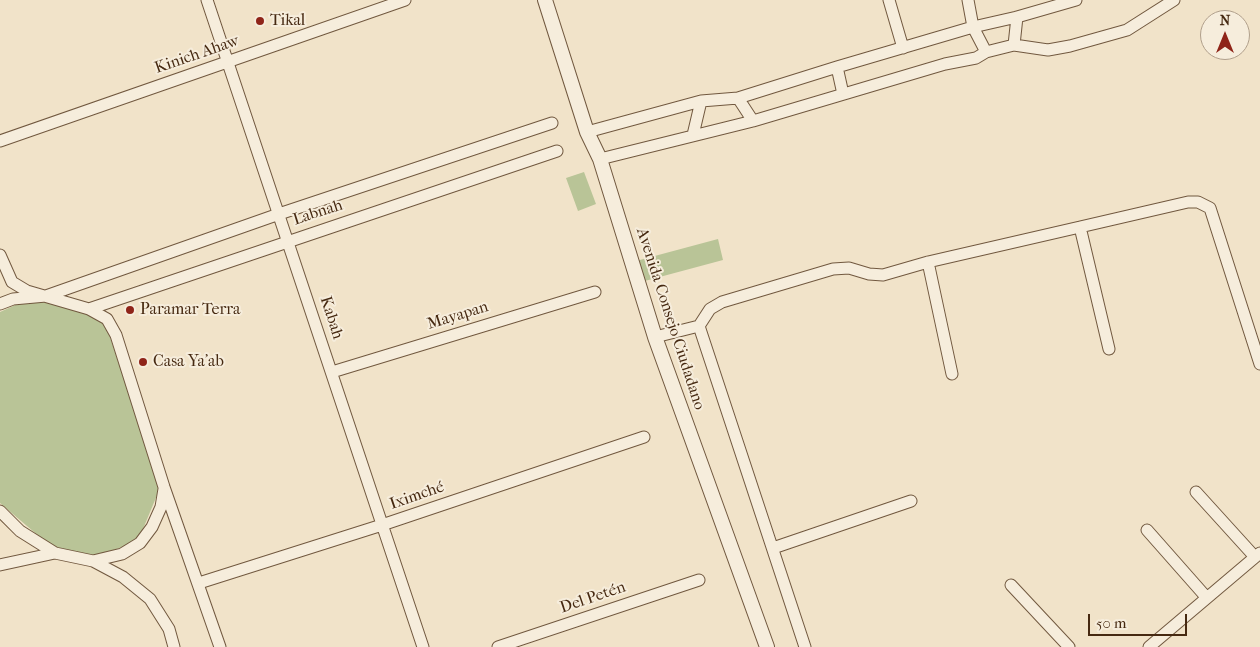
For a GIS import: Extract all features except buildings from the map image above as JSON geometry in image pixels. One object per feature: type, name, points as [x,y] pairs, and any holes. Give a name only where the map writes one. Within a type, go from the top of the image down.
[{"type":"street","name":"Kabah","points":[[207,0],[423,647]]},
{"type":"street","name":"Kinich Ahaw","points":[[0,141],[405,0]]},
{"type":"street","name":"Avenida Consejo Ciudadano","points":[[545,0],[588,132],[600,159],[655,337],[767,647]]},
{"type":"street","points":[[889,0],[904,48]]},
{"type":"street","points":[[968,0],[973,27],[986,52]]},
{"type":"street","points":[[588,132],[700,101],[738,98],[973,27],[1076,0]]},
{"type":"street","points":[[600,159],[753,121],[944,64],[976,58],[986,52],[1014,45],[1048,50],[1118,33],[1127,30],[1175,0]]},
{"type":"street","points":[[1014,45],[1017,17]]},
{"type":"street","points":[[837,67],[843,94]]},
{"type":"street","points":[[738,98],[753,121]]},
{"type":"street","points":[[693,135],[700,101]]},
{"type":"street","points":[[0,304],[14,299],[46,296],[279,214],[552,123]]},
{"type":"street","name":"Labnah","points":[[89,309],[557,151]]},
{"type":"street","points":[[655,337],[699,326],[710,310],[722,302],[833,269],[849,268],[869,274],[883,275],[928,262],[1188,202],[1198,202],[1210,208],[1260,364]]},
{"type":"street","points":[[1080,227],[1109,349]]},
{"type":"street","points":[[0,255],[12,282],[27,291],[89,309],[107,319],[116,335],[164,487],[220,647]]},
{"type":"street","points":[[928,262],[952,374]]},
{"type":"street","name":"Mayapan","points":[[332,372],[595,292]]},
{"type":"street","points":[[699,326],[805,647]]},
{"type":"street","name":"Iximché","points":[[199,583],[382,525],[644,437]]},
{"type":"street","points":[[93,561],[122,554],[140,543],[152,527],[158,514],[164,487]]},
{"type":"street","points":[[1149,647],[1258,555],[1196,492]]},
{"type":"street","points":[[773,548],[911,501]]},
{"type":"street","points":[[0,511],[20,531],[55,553],[93,561],[123,577],[150,599],[169,629],[174,647]]},
{"type":"street","points":[[1148,530],[1207,598]]},
{"type":"street","points":[[0,565],[55,553]]},
{"type":"street","name":"Del Petén","points":[[498,647],[699,580]]},
{"type":"street","points":[[1010,585],[1069,647]]},
{"type":"green space","points":[[584,172],[596,204],[578,211],[566,178]]},
{"type":"green space","points":[[718,239],[723,260],[641,282],[636,261]]},
{"type":"green space","points":[[47,300],[77,309],[105,322],[160,488],[138,541],[95,557],[54,549],[0,503],[0,312],[22,302]]},
{"type":"place","name":"Tikal","points":[[260,21]]},
{"type":"place","name":"Paramar Terra","points":[[130,310]]},
{"type":"place","name":"Casa Ya'ab","points":[[143,362]]}]
